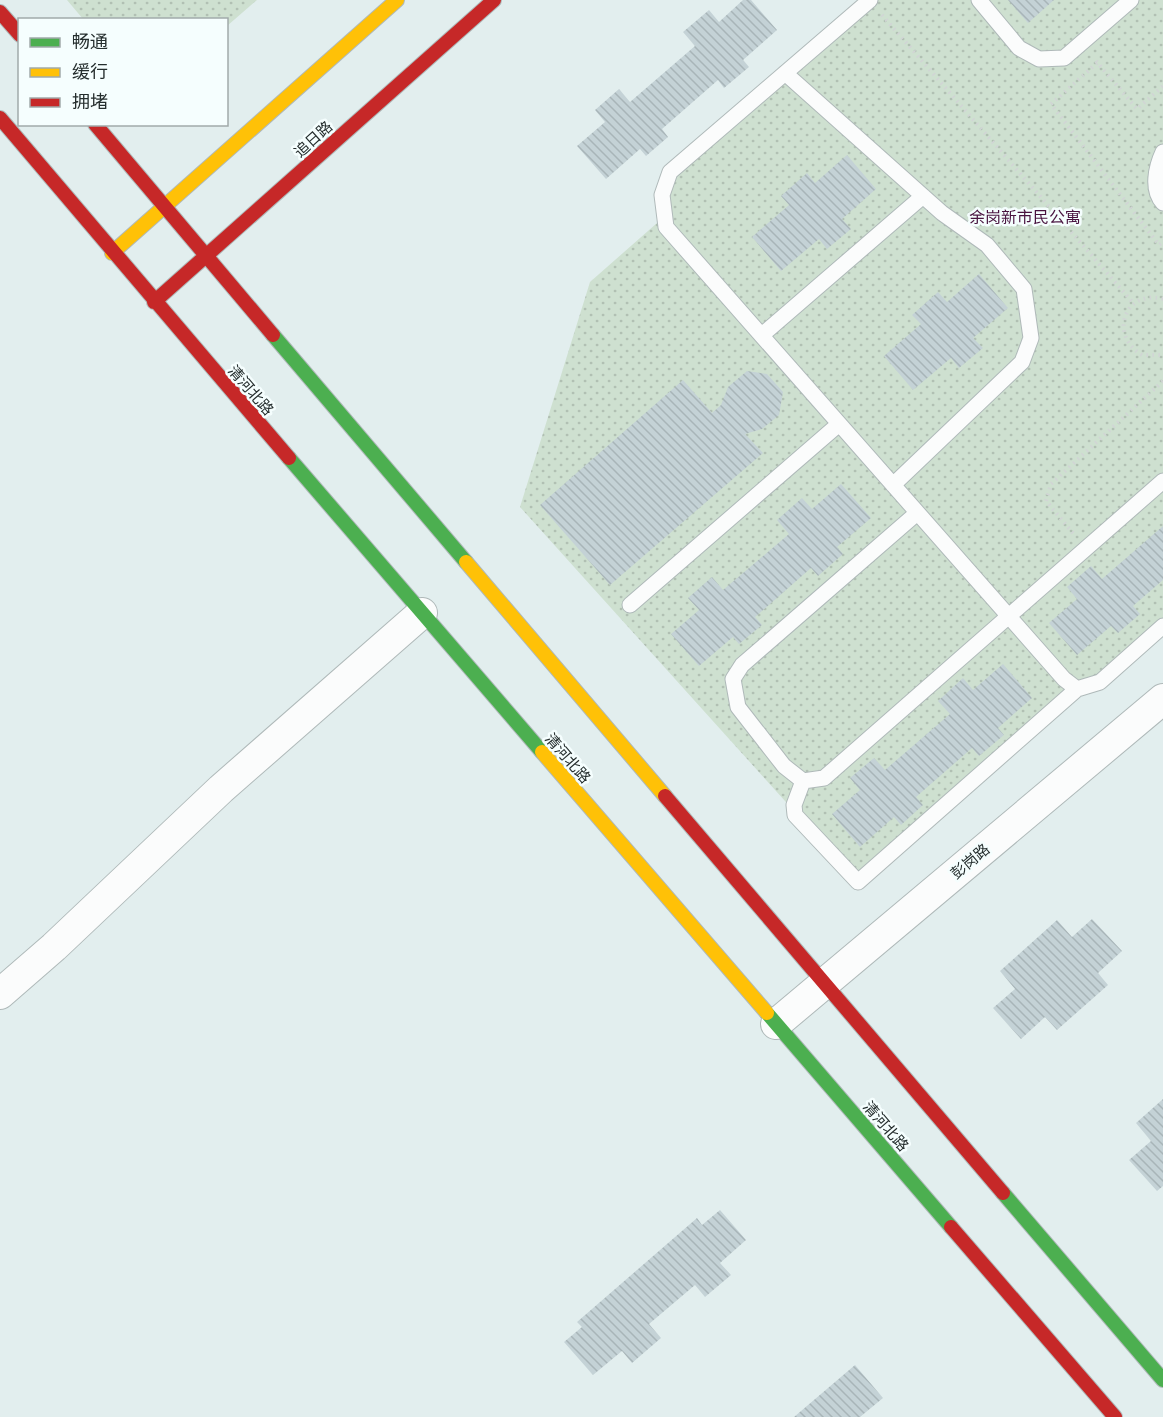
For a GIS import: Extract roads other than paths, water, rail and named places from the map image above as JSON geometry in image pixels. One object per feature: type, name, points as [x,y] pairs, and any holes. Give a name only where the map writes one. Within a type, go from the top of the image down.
[{"type":"main road","points":[[112,254],[396,0]]},
{"type":"main road","name":"追日路","points":[[154,302],[494,0]]},
{"type":"main road","points":[[0,12],[18,33]]},
{"type":"main road","name":"清河北路","points":[[0,118],[112,254],[1115,1417]]},
{"type":"main road","points":[[97,126],[1163,1380]]},
{"type":"street","points":[[0,994],[54,947],[221,789],[422,613]]},
{"type":"street","name":"彭岗路","points":[[776,1024],[1163,699]]},
{"type":"lane","points":[[870,0],[670,172],[662,195],[666,226],[1008,616],[1064,679],[1077,689]]},
{"type":"lane","points":[[979,0],[1019,48],[1039,59],[1064,58],[1131,0]]},
{"type":"lane","points":[[785,73],[922,196],[987,245],[1024,289],[1031,338],[1022,362],[893,485]]},
{"type":"lane","points":[[1163,152],[1156,166],[1157,197],[1163,203]]},
{"type":"lane","points":[[762,335],[922,196]]},
{"type":"lane","points":[[630,605],[839,424]]},
{"type":"lane","points":[[917,513],[742,665],[733,680],[738,707],[784,766],[803,781],[824,778],[1163,481]]},
{"type":"lane","points":[[803,781],[794,805],[795,815],[858,882],[1077,689],[1100,682],[1163,626]]},
{"type":"district","name":"余岗新市民公寓","points":[[1025,217]]}]
